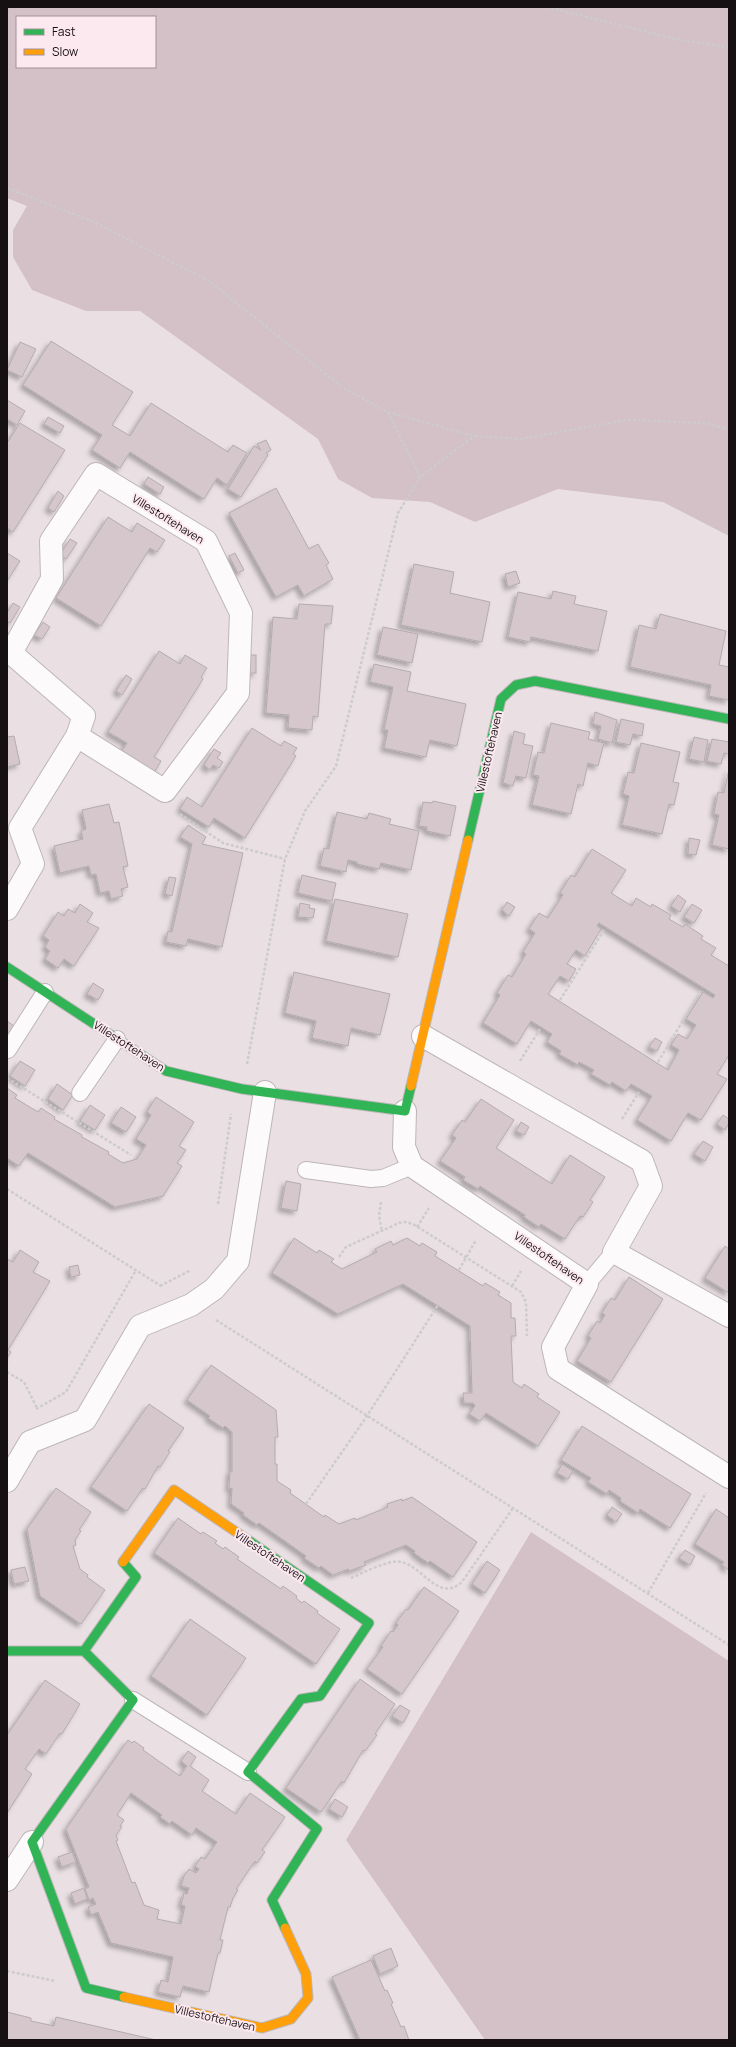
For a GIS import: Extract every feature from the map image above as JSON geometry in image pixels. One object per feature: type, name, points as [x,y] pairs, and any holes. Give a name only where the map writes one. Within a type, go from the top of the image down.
[{"type":"street","name":"Villestoftehaven","points":[[7,909],[33,864],[13,829],[77,736],[84,716],[11,653],[52,579],[51,541],[96,474],[206,541],[241,613],[238,693],[165,791]]},
{"type":"street","name":"Villestoftehaven","points":[[724,1474],[558,1369],[554,1347],[587,1284],[412,1166],[404,1147],[405,1110],[501,699],[516,685],[535,681],[729,719]]},
{"type":"street","points":[[77,736],[165,791]]},
{"type":"street","name":"Villestoftehaven","points":[[7,967],[166,1071],[242,1089],[405,1110]]},
{"type":"street","points":[[423,1036],[642,1160],[651,1186],[614,1252],[729,1316]]},
{"type":"street","points":[[7,1481],[30,1442],[84,1420],[140,1326],[191,1305],[214,1289],[238,1261],[265,1092]]},
{"type":"street","name":"Villestoftehaven","points":[[86,1988],[262,2028],[291,2019],[308,1998],[306,1974],[272,1900],[317,1829],[248,1772],[300,1699],[320,1696],[369,1623],[174,1490],[122,1562],[136,1577],[84,1651],[133,1700]]},
{"type":"street","points":[[7,1651],[84,1651]]},
{"type":"street","points":[[7,1880],[32,1842],[133,1700]]},
{"type":"street","points":[[32,1842],[86,1988]]},
{"type":"lane","points":[[8,1050],[45,992]]},
{"type":"lane","points":[[80,1094],[117,1039]]},
{"type":"lane","points":[[306,1170],[371,1179],[383,1178],[412,1166]]},
{"type":"lane","points":[[587,1284],[614,1252]]},
{"type":"lane","name":"Villestoftehaven","points":[[133,1700],[248,1772]]},
{"type":"path","points":[[546,7],[680,40],[729,48]]},
{"type":"path","points":[[7,188],[94,222],[209,281],[342,387],[388,412],[474,436],[520,439],[628,420],[704,422],[729,429]]},
{"type":"path","points":[[388,412],[420,477]]},
{"type":"path","points":[[217,1208],[232,1109],[242,1089],[285,859],[305,811],[336,766],[398,513],[420,477],[474,436]]},
{"type":"path","points":[[165,791],[175,811],[223,843],[285,859]]},
{"type":"path","points":[[560,1000],[604,930]]},
{"type":"path","points":[[658,1062],[702,989]]},
{"type":"path","points":[[506,1084],[540,1029]]},
{"type":"path","points":[[7,1078],[131,1155]]},
{"type":"path","points":[[608,1141],[639,1092]]},
{"type":"path","points":[[7,1189],[729,1645]]},
{"type":"path","points":[[459,1270],[489,1218]]},
{"type":"path","points":[[339,1257],[346,1247],[399,1223],[406,1222],[421,1229],[521,1292],[526,1302],[528,1340]]},
{"type":"path","points":[[160,1286],[194,1268]]},
{"type":"path","points":[[32,1411],[66,1392],[136,1270]]},
{"type":"path","points":[[306,1504],[367,1416],[438,1305]]},
{"type":"path","points":[[7,1372],[24,1382],[37,1408]]},
{"type":"path","points":[[648,1593],[724,1474]]},
{"type":"path","points":[[320,1590],[392,1562],[400,1562],[440,1588],[447,1589],[456,1587],[462,1582],[513,1508]]},
{"type":"path","points":[[7,1971],[86,1988]]},
{"type":"shaded area","points":[[7,7],[729,7],[729,536],[663,502],[558,489],[475,522],[430,502],[372,498],[338,479],[318,439],[140,311],[86,311],[32,290],[13,257],[13,230],[27,206],[7,198]]},
{"type":"shaded area","points":[[531,1532],[729,1661],[729,2040],[485,2040],[346,1840]]},
{"type":"building","points":[[51,341],[133,392],[112,425],[130,436],[151,403],[228,452],[233,445],[247,453],[227,485],[217,478],[204,499],[130,452],[120,468],[92,450],[102,435],[23,385]]},
{"type":"building","points":[[20,342],[36,349],[22,377],[7,370]]},
{"type":"building","points":[[7,400],[25,411],[17,425],[7,419]]},
{"type":"building","points":[[48,417],[64,426],[60,433],[44,424]]},
{"type":"building","points":[[20,423],[65,450],[13,532],[7,528],[7,443]]},
{"type":"building","points":[[266,440],[271,450],[266,453],[268,455],[241,497],[228,489],[254,446],[261,450],[257,444]]},
{"type":"building","points":[[148,477],[164,487],[160,494],[144,484]]},
{"type":"building","points":[[276,488],[309,549],[318,544],[329,563],[326,565],[333,579],[304,596],[298,585],[276,597],[229,513]]},
{"type":"building","points":[[58,491],[64,496],[54,512],[48,508]]},
{"type":"building","points":[[108,517],[132,532],[137,523],[165,540],[157,552],[150,548],[101,626],[56,598]]},
{"type":"building","points":[[70,539],[77,543],[66,559],[60,555]]},
{"type":"building","points":[[7,553],[20,561],[7,581]]},
{"type":"building","points":[[235,553],[244,570],[238,573],[229,556]]},
{"type":"building","points":[[414,564],[454,572],[450,593],[490,602],[482,642],[401,625]]},
{"type":"building","points":[[516,571],[520,583],[508,587],[505,574]]},
{"type":"building","points":[[553,591],[576,596],[574,604],[607,611],[598,651],[531,637],[530,642],[508,637],[518,592],[551,599]]},
{"type":"building","points":[[13,603],[20,607],[10,623],[7,621],[7,613]]},
{"type":"building","points":[[299,604],[333,606],[331,624],[325,624],[318,717],[313,716],[312,730],[288,728],[289,715],[266,713],[273,617],[297,619]]},
{"type":"building","points":[[660,614],[726,631],[719,665],[729,667],[729,700],[709,696],[711,685],[630,667],[639,625],[656,629]]},
{"type":"building","points":[[43,622],[50,627],[42,639],[34,635]]},
{"type":"building","points":[[383,627],[418,634],[412,663],[377,655]]},
{"type":"building","points":[[159,651],[180,664],[185,655],[207,668],[201,677],[203,679],[154,757],[161,761],[154,773],[121,752],[127,743],[108,732]]},
{"type":"building","points":[[248,655],[256,655],[256,673],[248,673]]},
{"type":"building","points":[[374,664],[411,672],[407,691],[466,704],[457,746],[430,740],[426,757],[384,748],[388,730],[384,730],[393,687],[370,682]]},
{"type":"building","points":[[126,675],[132,679],[122,695],[116,691]]},
{"type":"building","points":[[595,712],[617,720],[612,743],[598,739],[601,726],[593,724]]},
{"type":"building","points":[[621,719],[644,724],[642,736],[633,734],[630,745],[616,742]]},
{"type":"building","points":[[551,723],[590,732],[588,739],[604,743],[598,766],[588,763],[583,786],[578,784],[571,814],[532,805],[539,776],[533,775],[538,752],[544,753]]},
{"type":"building","points":[[252,728],[281,746],[284,741],[297,748],[293,754],[296,756],[245,838],[214,818],[209,827],[180,809],[187,797],[202,807]]},
{"type":"building","points":[[514,731],[525,734],[523,744],[533,746],[526,778],[516,776],[513,786],[503,783]]},
{"type":"building","points":[[14,736],[20,764],[7,767],[7,737]]},
{"type":"building","points":[[694,737],[708,740],[704,762],[689,759]]},
{"type":"building","points":[[712,739],[729,742],[729,754],[724,753],[721,764],[707,761]]},
{"type":"building","points":[[641,743],[680,752],[673,782],[679,783],[674,805],[669,804],[662,834],[622,825],[629,796],[623,794],[628,772],[634,773]]},
{"type":"building","points":[[214,749],[221,753],[217,758],[223,762],[219,768],[213,765],[210,770],[204,765]]},
{"type":"building","points":[[729,769],[729,849],[712,845],[719,815],[714,814],[718,792],[724,793]]},
{"type":"building","points":[[433,801],[456,806],[450,836],[427,831],[427,827],[419,826],[423,802],[432,803]]},
{"type":"building","points":[[109,804],[114,823],[119,822],[128,866],[123,867],[128,887],[121,889],[123,896],[111,899],[109,891],[100,893],[96,874],[91,875],[89,866],[60,873],[54,846],[83,839],[81,831],[86,829],[82,810]]},
{"type":"building","points":[[337,812],[367,819],[369,813],[391,819],[389,824],[419,831],[411,870],[381,863],[379,869],[357,864],[357,862],[348,860],[346,872],[320,866],[324,848],[329,849]]},
{"type":"building","points":[[188,825],[206,837],[202,844],[243,853],[222,947],[188,939],[186,946],[166,942],[168,931],[172,932],[192,844],[180,837]]},
{"type":"building","points":[[689,838],[700,840],[696,855],[688,854]]},
{"type":"building","points":[[592,849],[626,870],[611,893],[632,906],[636,898],[651,907],[652,904],[671,915],[669,919],[683,927],[685,924],[703,936],[701,939],[716,948],[711,955],[729,966],[729,1055],[717,1074],[727,1079],[701,1120],[688,1113],[671,1141],[637,1120],[652,1096],[631,1084],[626,1091],[612,1082],[610,1085],[591,1074],[594,1070],[579,1062],[578,1065],[559,1054],[561,1051],[547,1042],[552,1034],[531,1021],[517,1044],[483,1023],[500,995],[497,993],[508,975],[512,977],[526,954],[523,952],[535,933],[529,929],[539,913],[548,918],[563,895],[560,893],[571,875],[575,877]],"holes":[[[599,923],[715,995],[713,998],[703,992],[686,1019],[696,1025],[687,1039],[678,1034],[671,1045],[679,1050],[668,1070],[548,994],[560,976],[569,981],[576,969],[567,964],[576,950],[585,956],[601,929],[597,926]]]},
{"type":"building","points":[[302,875],[336,883],[332,901],[298,893]]},
{"type":"building","points":[[169,877],[176,878],[172,896],[165,894]]},
{"type":"building","points":[[678,895],[686,901],[680,912],[671,906]]},
{"type":"building","points":[[335,899],[408,914],[398,957],[326,941]]},
{"type":"building","points":[[507,902],[515,907],[509,916],[502,910]]},
{"type":"building","points":[[300,903],[310,905],[309,908],[315,909],[313,918],[298,917]]},
{"type":"building","points":[[80,904],[93,913],[87,922],[99,928],[74,966],[64,959],[58,968],[45,959],[50,951],[45,947],[49,940],[43,936],[58,912],[64,916],[68,909],[75,913]]},
{"type":"building","points":[[692,904],[702,910],[694,923],[684,917]]},
{"type":"building","points":[[294,972],[390,994],[380,1035],[351,1028],[348,1046],[312,1038],[316,1021],[285,1013]]},
{"type":"building","points":[[93,983],[104,990],[98,1000],[87,994]]},
{"type":"building","points":[[7,1021],[14,1026],[7,1036]]},
{"type":"building","points":[[655,1038],[662,1042],[657,1051],[649,1047]]},
{"type":"building","points":[[20,1061],[35,1070],[25,1086],[10,1076]]},
{"type":"building","points":[[57,1084],[73,1095],[63,1110],[48,1099]]},
{"type":"building","points":[[7,1088],[17,1095],[15,1098],[38,1112],[41,1108],[55,1117],[54,1119],[109,1152],[108,1154],[123,1163],[137,1159],[146,1145],[136,1139],[151,1115],[147,1112],[156,1097],[194,1122],[179,1146],[186,1150],[177,1163],[182,1166],[163,1196],[115,1207],[28,1153],[19,1166],[7,1158]]},
{"type":"building","points":[[481,1099],[514,1120],[496,1148],[552,1184],[570,1155],[605,1177],[590,1200],[593,1202],[583,1217],[580,1216],[565,1239],[541,1224],[539,1227],[524,1217],[525,1215],[480,1186],[478,1189],[463,1180],[465,1177],[440,1161],[456,1138],[452,1135],[462,1120],[465,1122]]},
{"type":"building","points":[[90,1105],[105,1115],[95,1130],[80,1121]]},
{"type":"building","points":[[121,1107],[136,1117],[126,1132],[111,1123]]},
{"type":"building","points":[[723,1115],[729,1119],[729,1123],[725,1130],[717,1124]]},
{"type":"building","points":[[521,1122],[529,1127],[524,1135],[516,1131]]},
{"type":"building","points":[[703,1141],[713,1147],[705,1161],[694,1154]]},
{"type":"building","points":[[286,1181],[301,1184],[297,1211],[281,1208]]},
{"type":"building","points":[[294,1238],[317,1253],[319,1250],[334,1259],[331,1262],[342,1269],[377,1252],[375,1249],[391,1241],[393,1245],[407,1238],[420,1246],[422,1243],[437,1252],[435,1256],[483,1286],[485,1283],[500,1292],[498,1295],[511,1303],[511,1318],[515,1318],[516,1336],[511,1336],[513,1382],[522,1388],[524,1384],[539,1394],[537,1397],[560,1412],[538,1446],[486,1413],[480,1421],[469,1414],[475,1406],[473,1403],[464,1403],[463,1393],[472,1393],[470,1326],[403,1284],[338,1314],[272,1273]]},
{"type":"building","points":[[725,1246],[729,1249],[729,1293],[705,1278]]},
{"type":"building","points":[[20,1250],[39,1262],[33,1272],[50,1281],[8,1350],[11,1352],[7,1358],[7,1259],[13,1262]]},
{"type":"building","points":[[78,1265],[80,1275],[71,1277],[69,1267]]},
{"type":"building","points":[[629,1277],[663,1299],[611,1382],[577,1361],[591,1338],[588,1336],[597,1321],[600,1323],[605,1315],[602,1313],[611,1298],[615,1300]]},
{"type":"building","points":[[211,1365],[276,1410],[278,1437],[275,1437],[275,1464],[277,1464],[277,1481],[291,1490],[290,1493],[324,1517],[325,1515],[339,1524],[355,1518],[356,1520],[388,1507],[387,1504],[412,1497],[477,1542],[453,1577],[430,1561],[428,1563],[406,1545],[364,1562],[366,1565],[349,1571],[348,1569],[333,1575],[321,1566],[319,1568],[304,1558],[306,1556],[259,1523],[257,1525],[243,1515],[244,1513],[231,1504],[232,1488],[229,1489],[230,1471],[232,1472],[232,1432],[225,1426],[223,1428],[208,1418],[210,1416],[187,1400]]},
{"type":"building","points":[[149,1404],[184,1428],[168,1451],[170,1452],[160,1467],[158,1466],[145,1489],[143,1488],[127,1511],[91,1487]]},
{"type":"building","points":[[582,1426],[691,1494],[670,1528],[640,1509],[638,1513],[620,1501],[621,1498],[609,1490],[607,1494],[588,1482],[591,1478],[561,1460]]},
{"type":"building","points":[[562,1464],[573,1471],[568,1479],[557,1473]]},
{"type":"building","points":[[56,1488],[91,1512],[79,1530],[81,1531],[75,1540],[76,1545],[73,1546],[80,1569],[88,1575],[87,1577],[105,1590],[81,1624],[40,1596],[27,1529]]},
{"type":"building","points":[[612,1507],[622,1514],[616,1522],[607,1515]]},
{"type":"building","points":[[716,1509],[729,1518],[729,1570],[722,1565],[724,1562],[695,1544]]},
{"type":"building","points":[[178,1518],[201,1534],[203,1532],[217,1541],[215,1543],[223,1549],[225,1547],[239,1557],[237,1559],[281,1589],[283,1586],[297,1596],[296,1598],[302,1603],[304,1601],[318,1611],[317,1613],[340,1629],[316,1664],[154,1553]]},
{"type":"building","points":[[685,1550],[695,1556],[690,1565],[679,1558]]},
{"type":"building","points":[[487,1561],[500,1570],[485,1593],[472,1584]]},
{"type":"building","points":[[25,1567],[29,1581],[14,1584],[11,1570]]},
{"type":"building","points":[[424,1587],[459,1611],[402,1694],[367,1669],[383,1647],[381,1646],[391,1631],[393,1632],[398,1625],[396,1623],[406,1609],[408,1610]]},
{"type":"building","points":[[190,1619],[246,1658],[207,1715],[151,1676]]},
{"type":"building","points":[[360,1679],[395,1704],[375,1734],[377,1735],[365,1751],[363,1750],[344,1783],[342,1781],[321,1812],[286,1788]]},
{"type":"building","points":[[45,1680],[80,1704],[62,1734],[60,1733],[46,1754],[39,1749],[25,1769],[32,1774],[7,1813],[7,1735]]},
{"type":"building","points":[[400,1705],[410,1711],[403,1723],[392,1716]]},
{"type":"building","points":[[128,1740],[132,1743],[134,1741],[144,1748],[143,1750],[180,1776],[187,1766],[181,1761],[188,1751],[196,1757],[190,1766],[209,1780],[202,1791],[236,1814],[250,1793],[285,1817],[262,1850],[265,1852],[257,1863],[255,1861],[236,1889],[238,1890],[230,1907],[228,1907],[220,1940],[223,1940],[220,1953],[218,1953],[209,1992],[183,1986],[180,1997],[158,1992],[161,1980],[168,1982],[173,1957],[111,1943],[98,1912],[91,1915],[88,1907],[96,1904],[93,1898],[89,1900],[85,1889],[89,1887],[66,1829]],"holes":[[[131,1793],[162,1815],[160,1817],[170,1824],[172,1821],[192,1835],[196,1828],[217,1842],[205,1859],[201,1857],[195,1866],[199,1869],[196,1873],[189,1869],[184,1876],[181,1886],[189,1888],[187,1894],[184,1893],[181,1905],[185,1906],[181,1924],[157,1919],[159,1910],[144,1905],[135,1882],[132,1883],[116,1841],[118,1840],[116,1835],[122,1827],[120,1826],[124,1820],[117,1815]]]},
{"type":"building","points":[[335,1799],[348,1807],[342,1817],[329,1809]]},
{"type":"building","points":[[72,1852],[76,1862],[62,1867],[58,1857]]},
{"type":"building","points":[[84,1888],[87,1899],[75,1904],[71,1893]]},
{"type":"building","points":[[391,1948],[398,1966],[380,1974],[373,1956]]},
{"type":"building","points":[[371,1960],[385,1991],[387,1990],[393,2003],[391,2004],[401,2027],[404,2026],[409,2040],[360,2040],[332,1977]]},
{"type":"building","points":[[7,2012],[31,2018],[31,2021],[54,2026],[56,2017],[156,2040],[7,2040]]},
{"type":"traffic: fast","points":[[468,840],[501,699],[516,685],[535,681],[729,719]]},
{"type":"traffic: fast","points":[[7,967],[166,1071],[242,1089],[405,1111],[411,1086]]},
{"type":"traffic: fast","points":[[248,1540],[369,1623],[320,1696],[301,1699],[248,1772],[317,1829],[272,1900],[285,1928]]},
{"type":"traffic: fast","points":[[84,1651],[136,1577],[123,1562]]},
{"type":"traffic: fast","points":[[7,1651],[84,1651],[133,1700],[32,1842],[86,1988],[124,1997]]},
{"type":"traffic: slow","points":[[411,1086],[468,840]]},
{"type":"traffic: slow","points":[[123,1562],[174,1490],[248,1540]]},
{"type":"traffic: slow","points":[[124,1997],[262,2028],[291,2019],[308,1998],[306,1974],[285,1928]]}]
